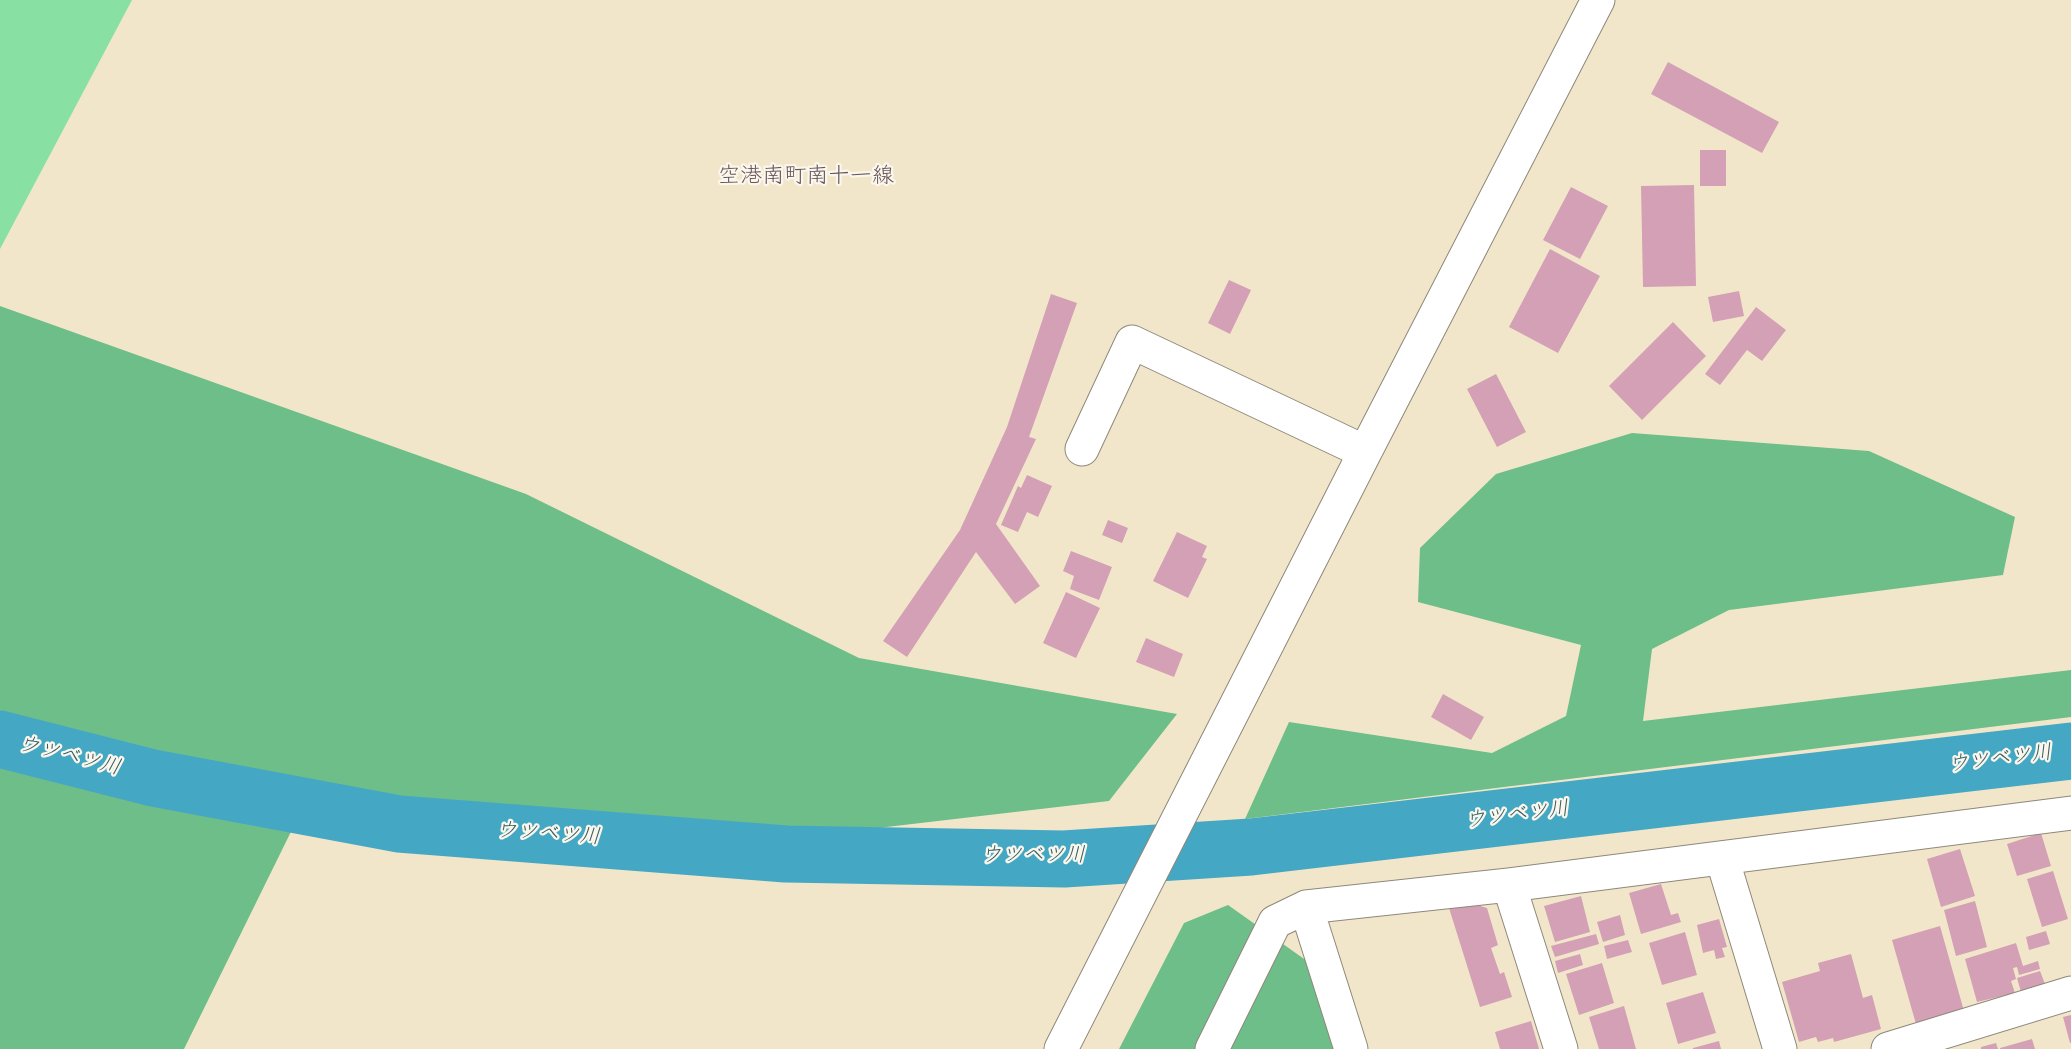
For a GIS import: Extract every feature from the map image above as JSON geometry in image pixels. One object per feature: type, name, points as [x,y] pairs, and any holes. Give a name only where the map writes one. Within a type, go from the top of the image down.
[{"type":"street","points":[[1061,1049],[1598,0]]},
{"type":"street","points":[[1082,449],[1132,342],[1365,452]]},
{"type":"street","points":[[1212,1049],[1275,922],[1306,908],[1509,885],[2071,813]]},
{"type":"street","points":[[1722,858],[1780,1049]]},
{"type":"street","points":[[1509,885],[1561,1049]]},
{"type":"street","points":[[1306,908],[1352,1049]]},
{"type":"street","points":[[1888,1049],[2071,993]]},
{"type":"green space","points":[[0,0],[132,0],[0,249]]},
{"type":"green space","points":[[0,306],[526,494],[859,658],[1177,714],[1109,801],[818,835],[356,799],[313,787],[184,1049],[0,1049]]},
{"type":"green space","points":[[1632,433],[1869,451],[2015,517],[2003,575],[1729,610],[1652,649],[1643,721],[2071,670],[2071,717],[1245,819],[1289,722],[1492,753],[1566,716],[1581,645],[1418,602],[1420,548],[1496,474]]},
{"type":"green space","points":[[1228,905],[1307,961],[1334,1049],[1119,1049],[1184,923]]},
{"type":"building","points":[[1668,62],[1779,122],[1762,153],[1651,94]]},
{"type":"building","points":[[1700,150],[1726,150],[1726,186],[1700,186]]},
{"type":"building","points":[[1694,185],[1696,286],[1643,287],[1641,186]]},
{"type":"building","points":[[1571,187],[1608,206],[1580,259],[1543,240]]},
{"type":"building","points":[[1550,249],[1600,276],[1558,353],[1509,327]]},
{"type":"building","points":[[1229,280],[1251,290],[1230,334],[1208,323]]},
{"type":"building","points":[[1739,291],[1744,316],[1713,322],[1708,297]]},
{"type":"building","points":[[1051,294],[1077,303],[1029,437],[1036,439],[996,524],[1040,586],[1015,604],[976,552],[907,657],[883,641],[960,530],[1007,427]]},
{"type":"building","points":[[1756,307],[1786,330],[1762,361],[1747,350],[1720,385],[1705,374]]},
{"type":"building","points":[[1673,322],[1706,356],[1642,420],[1609,386]]},
{"type":"building","points":[[1496,374],[1526,432],[1497,447],[1467,389]]},
{"type":"building","points":[[1027,475],[1052,486],[1038,517],[1027,512],[1018,532],[1001,525],[1018,486],[1021,488]]},
{"type":"building","points":[[1108,520],[1128,528],[1122,543],[1102,535]]},
{"type":"building","points":[[1177,532],[1207,546],[1202,557],[1207,559],[1188,598],[1153,581]]},
{"type":"building","points":[[1071,551],[1112,567],[1099,600],[1070,589],[1074,576],[1063,571]]},
{"type":"building","points":[[1066,592],[1100,608],[1076,658],[1043,643]]},
{"type":"building","points":[[1146,638],[1183,654],[1174,677],[1136,662]]},
{"type":"building","points":[[1443,694],[1484,717],[1471,740],[1431,717]]},
{"type":"building","points":[[2041,833],[2051,866],[2017,876],[2007,844]]},
{"type":"building","points":[[1960,849],[1975,896],[1941,907],[1927,859]]},
{"type":"building","points":[[2053,871],[2068,919],[2042,927],[2027,879]]},
{"type":"building","points":[[1661,884],[1671,915],[1678,913],[1681,922],[1641,934],[1629,893]]},
{"type":"building","points":[[1581,896],[1590,932],[1555,942],[1544,906]]},
{"type":"building","points":[[1975,901],[1987,947],[1956,956],[1944,910]]},
{"type":"building","points":[[1467,902],[1487,908],[1498,945],[1491,948],[1500,974],[1504,972],[1512,997],[1480,1007],[1449,908]]},
{"type":"building","points":[[1620,915],[1625,935],[1603,942],[1597,922]]},
{"type":"building","points":[[1719,919],[1727,947],[1722,948],[1725,957],[1716,959],[1714,950],[1703,953],[1697,925]]},
{"type":"building","points":[[1940,926],[1964,1011],[1916,1024],[1892,940]]},
{"type":"building","points":[[2046,931],[2050,944],[2029,950],[2026,937]]},
{"type":"building","points":[[1685,932],[1697,975],[1662,985],[1649,943]]},
{"type":"building","points":[[1596,934],[1599,944],[1555,957],[1551,946]]},
{"type":"building","points":[[1628,940],[1632,952],[1607,959],[1604,946]]},
{"type":"building","points":[[2016,943],[2023,966],[2038,961],[2040,969],[2019,975],[2017,967],[2013,968],[2016,979],[2011,981],[2015,993],[1977,1002],[1965,959]]},
{"type":"building","points":[[1580,954],[1583,965],[1558,973],[1555,961]]},
{"type":"building","points":[[1851,954],[1863,998],[1872,995],[1881,1029],[1834,1042],[1833,1038],[1818,1042],[1816,1037],[1799,1042],[1782,982],[1820,971],[1818,963]]},
{"type":"building","points":[[1602,963],[1614,1003],[1579,1015],[1566,974]]},
{"type":"building","points":[[2040,971],[2045,984],[2021,992],[2017,978]]},
{"type":"building","points":[[1703,992],[1716,1033],[1678,1044],[1666,1003]]},
{"type":"building","points":[[1624,1006],[1636,1049],[1599,1049],[1589,1017]]},
{"type":"building","points":[[2071,1015],[2071,1043],[2070,1043],[2063,1017]]},
{"type":"building","points":[[1531,1021],[1539,1049],[1500,1049],[1495,1032]]},
{"type":"building","points":[[2032,1039],[2035,1049],[2000,1049],[2000,1048]]},
{"type":"building","points":[[1719,1041],[1721,1049],[1693,1049],[1693,1048]]},
{"type":"building","points":[[1996,1043],[1998,1049],[1981,1049],[1981,1047]]},
{"type":"waterway","name":"ウツベツ川","points":[[0,739],[153,778],[399,824],[786,854],[1064,859],[1251,847],[2071,751]]},
{"type":"district","name":"空港南町南十一線","points":[[806,177]]}]
